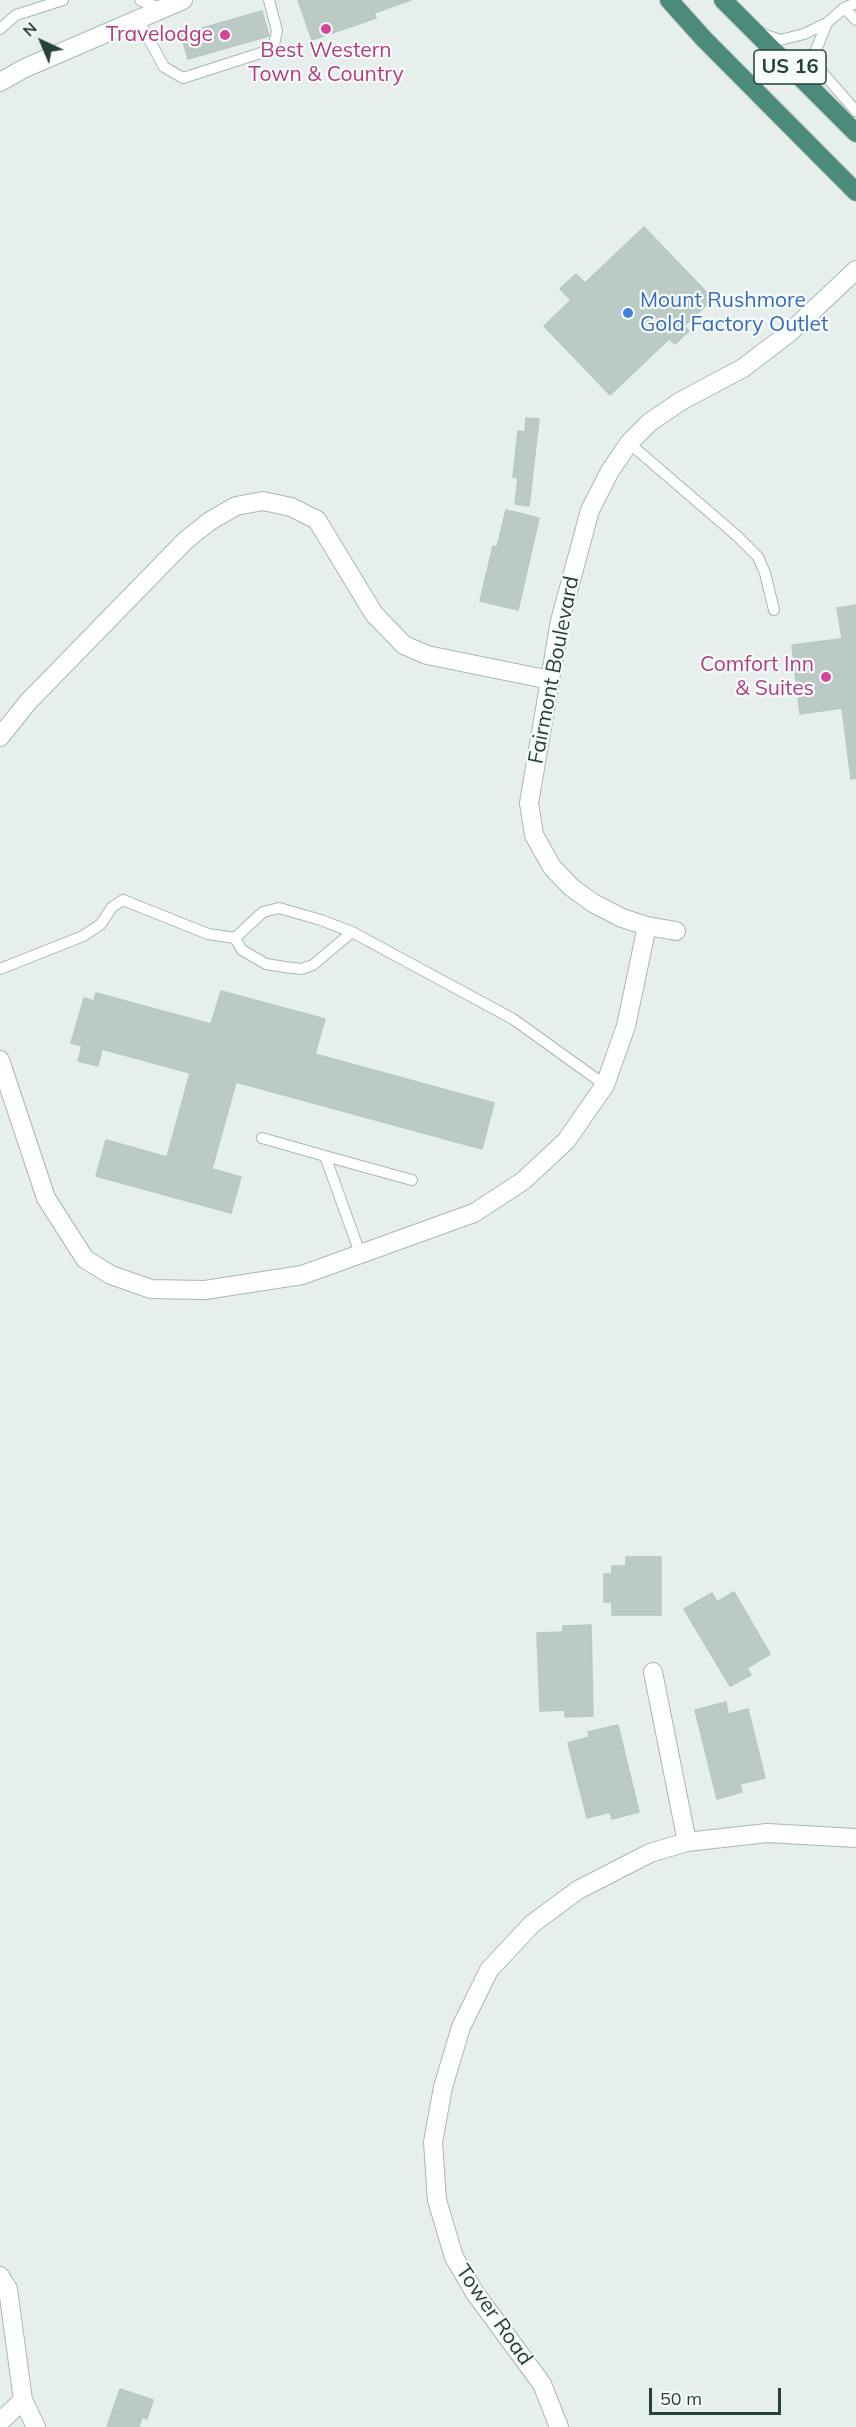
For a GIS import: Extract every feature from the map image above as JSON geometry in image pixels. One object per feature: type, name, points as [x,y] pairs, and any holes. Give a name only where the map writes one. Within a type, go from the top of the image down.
[{"type":"highway","name":"US 16","points":[[669,0],[704,39],[856,192]]},
{"type":"highway","name":"US 16","points":[[723,0],[856,133]]},
{"type":"street","points":[[0,82],[25,68],[183,0]]},
{"type":"street","name":"Fairmont Boulevard","points":[[676,931],[647,926],[622,918],[593,903],[571,887],[552,867],[534,835],[529,803],[560,621],[590,510],[610,471],[629,442],[650,423],[681,401],[733,375],[752,361],[789,333],[856,270]]},
{"type":"street","points":[[0,737],[28,702],[185,541],[210,521],[236,506],[262,501],[291,507],[317,520],[374,614],[404,645],[427,655],[550,680]]},
{"type":"street","points":[[0,1060],[46,1198],[85,1259],[111,1275],[151,1289],[205,1290],[302,1275],[474,1213],[523,1181],[566,1140],[605,1085],[626,1026],[647,926]]},
{"type":"street","points":[[653,1672],[687,1842]]},
{"type":"street","name":"Tower Road","points":[[559,2427],[542,2384],[475,2292],[454,2258],[438,2200],[433,2142],[443,2087],[461,2028],[489,1970],[532,1924],[578,1890],[650,1853],[687,1842],[767,1833],[856,1838]]},
{"type":"street","points":[[0,2276],[8,2289],[23,2400],[36,2427]]},
{"type":"street","points":[[0,2422],[23,2400]]},
{"type":"lane","points":[[0,29],[16,15],[63,0]]},
{"type":"lane","points":[[140,0],[162,9]]},
{"type":"lane","points":[[138,19],[164,67],[183,78],[273,49],[277,31],[268,0]]},
{"type":"lane","points":[[754,31],[780,40],[804,34],[827,22],[846,4],[856,3]]},
{"type":"lane","points":[[846,4],[856,20]]},
{"type":"lane","points":[[827,22],[816,50],[821,71],[856,111]]},
{"type":"lane","points":[[629,442],[758,557],[765,573],[774,610]]},
{"type":"lane","points":[[0,969],[83,936],[101,924],[112,907],[123,900],[208,934],[235,938]]},
{"type":"lane","points":[[235,938],[263,912],[279,908],[352,932],[513,1019],[605,1085]]},
{"type":"lane","points":[[235,938],[242,950],[266,964],[301,969],[313,965],[352,932]]},
{"type":"lane","points":[[262,1138],[411,1180]]},
{"type":"lane","points":[[325,1156],[360,1253]]},
{"type":"building","name":"Best Western Town & Country","points":[[298,0],[411,0],[374,13],[376,18],[312,40]]},
{"type":"building","name":"Travelodge","points":[[262,11],[269,36],[188,59],[181,34]]},
{"type":"building","name":"Mount Rushmore Gold Factory Outlet","points":[[644,227],[713,299],[684,326],[689,331],[675,344],[669,339],[610,395],[544,326],[571,300],[560,289],[576,274],[585,283]]},
{"type":"building","points":[[526,418],[539,419],[529,506],[515,504],[518,478],[513,477],[518,431],[525,432]]},
{"type":"building","points":[[506,510],[539,518],[518,610],[480,601],[493,546],[497,547]]},
{"type":"building","points":[[856,605],[856,637],[842,639],[837,608]]},
{"type":"building","name":"Comfort Inn & Suites","points":[[856,637],[856,778],[851,779],[842,708],[800,714],[792,645]]},
{"type":"building","points":[[221,991],[325,1019],[315,1054],[494,1103],[482,1149],[236,1082],[212,1169],[241,1177],[231,1213],[96,1176],[106,1140],[167,1157],[190,1073],[102,1049],[98,1066],[78,1061],[82,1046],[71,1043],[84,998],[94,1001],[96,993],[211,1024]]},
{"type":"building","points":[[626,1557],[661,1557],[661,1615],[612,1615],[612,1602],[604,1602],[604,1574],[612,1574],[612,1566],[626,1566]]},
{"type":"building","points":[[734,1592],[770,1654],[747,1668],[751,1675],[730,1686],[684,1609],[712,1593],[717,1602]]},
{"type":"building","points":[[591,1625],[593,1716],[565,1717],[565,1710],[540,1711],[537,1633],[563,1632],[563,1626]]},
{"type":"building","points":[[726,1702],[728,1714],[748,1709],[765,1778],[740,1784],[742,1792],[717,1799],[695,1710]]},
{"type":"building","points":[[618,1725],[639,1812],[612,1819],[610,1812],[587,1818],[568,1743],[589,1737],[588,1732]]},
{"type":"building","points":[[120,2389],[153,2400],[147,2419],[142,2417],[139,2427],[107,2427]]},
{"type":"place","name":"Best Western Town & Country","points":[[326,29]]},
{"type":"place","name":"Travelodge","points":[[225,35]]},
{"type":"place","name":"Mount Rushmore Gold Factory Outlet","points":[[628,313]]},
{"type":"place","name":"Comfort Inn & Suites","points":[[826,677]]}]
